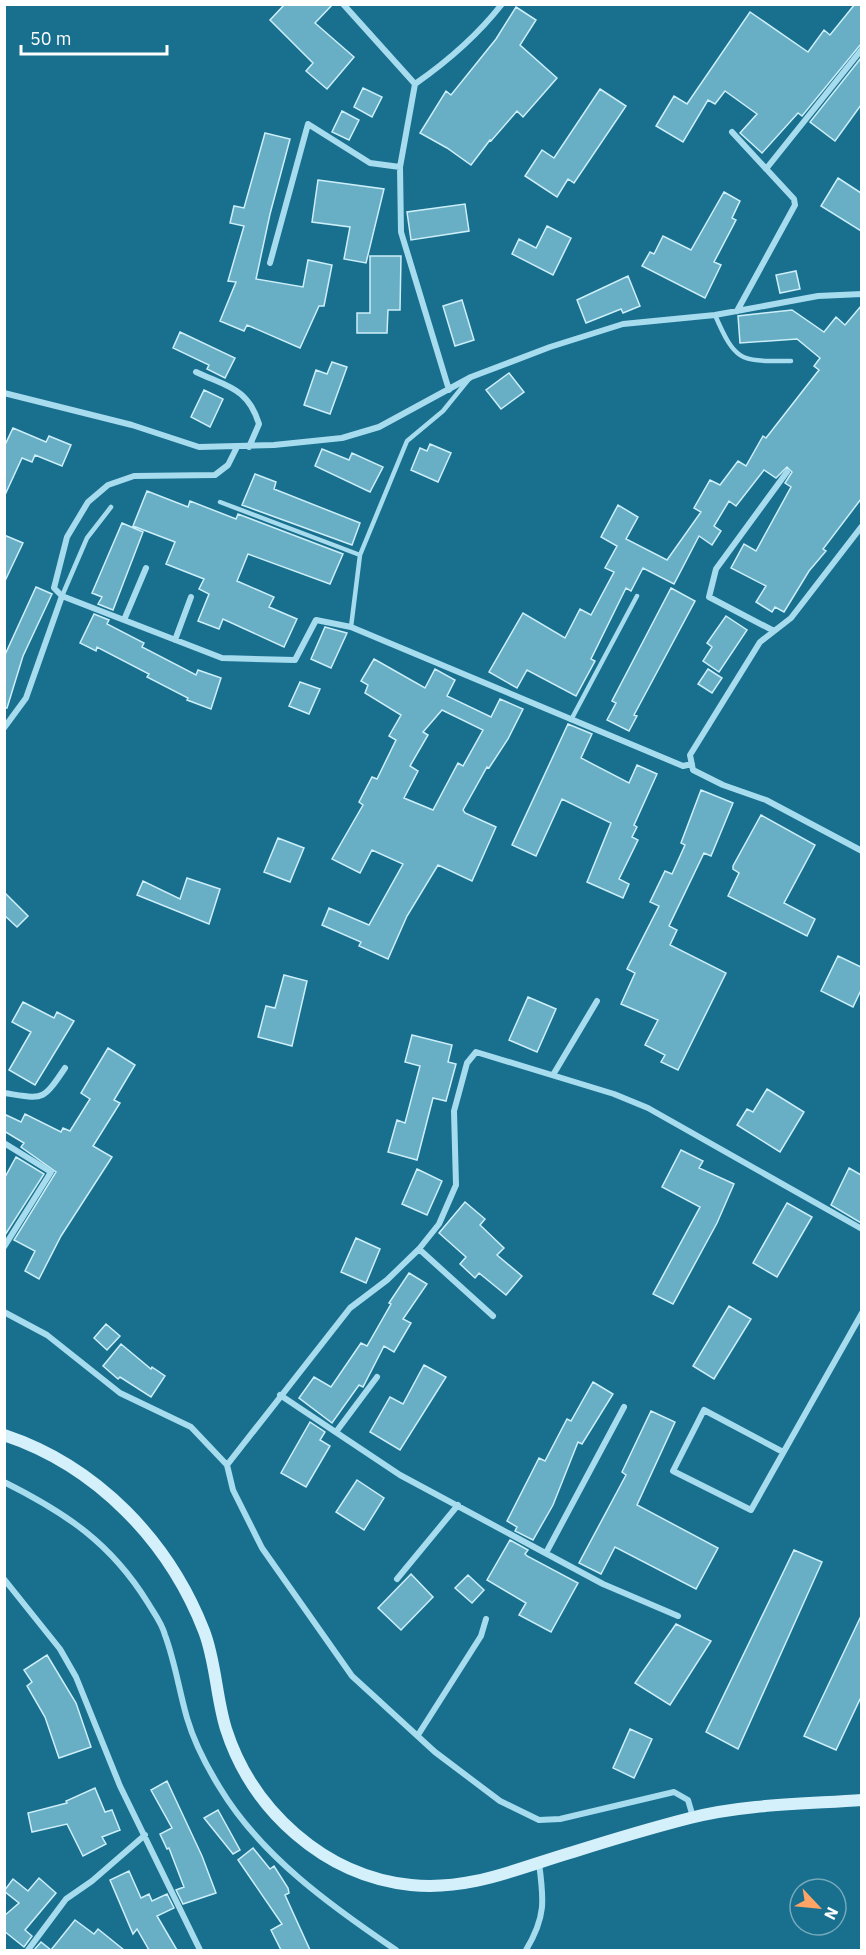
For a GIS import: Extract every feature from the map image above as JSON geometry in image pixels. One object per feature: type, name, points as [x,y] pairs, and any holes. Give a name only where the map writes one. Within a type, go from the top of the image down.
[{"type":"street","points":[[343,4],[415,84]]},
{"type":"street","points":[[448,390],[401,232],[400,167],[415,84],[446,63],[483,28],[501,4]]},
{"type":"street","points":[[766,168],[861,49]]},
{"type":"street","points":[[270,263],[308,124],[370,163],[400,167]]},
{"type":"street","points":[[732,132],[794,199],[795,205],[737,311]]},
{"type":"street","points":[[4,393],[132,425],[199,447],[249,447],[342,438],[379,427],[471,377],[550,347],[623,324],[715,315],[818,296],[861,294]]},
{"type":"street","points":[[196,372],[242,393],[253,404],[260,424],[249,447]]},
{"type":"street","points":[[237,447],[228,465],[215,475],[134,476],[108,484],[87,502],[67,537],[54,588],[62,596],[222,658],[295,660],[316,620],[351,627],[683,766],[692,764]]},
{"type":"street","points":[[774,631],[709,597],[716,569],[787,472]]},
{"type":"street","points":[[861,526],[791,618],[760,642],[690,755],[693,770],[766,800],[861,851]]},
{"type":"street","points":[[124,620],[146,568]]},
{"type":"street","points":[[4,728],[26,698],[62,596]]},
{"type":"street","points":[[175,640],[191,597]]},
{"type":"street","points":[[553,1075],[597,1001]]},
{"type":"street","points":[[227,1465],[350,1308],[387,1280],[419,1249],[439,1224],[456,1185],[454,1111],[467,1063],[476,1052],[553,1075],[648,1108],[726,1150],[861,1229]]},
{"type":"street","points":[[4,1093],[37,1097],[47,1094],[65,1068]]},
{"type":"street","points":[[4,1143],[51,1172],[4,1247]]},
{"type":"street","points":[[419,1249],[494,1316]]},
{"type":"street","points":[[4,1312],[46,1335],[120,1393],[191,1427],[227,1465],[233,1490],[262,1548],[352,1676],[435,1752],[500,1801],[539,1820],[560,1819],[674,1792],[688,1800],[693,1817]]},
{"type":"street","points":[[783,1452],[704,1410],[673,1471],[751,1509],[783,1452],[861,1313]]},
{"type":"street","points":[[336,1432],[377,1377]]},
{"type":"street","points":[[280,1395],[400,1476],[603,1584],[678,1616]]},
{"type":"street","points":[[546,1553],[624,1407]]},
{"type":"street","points":[[4,1435],[54,1457],[104,1491],[129,1513],[172,1567],[205,1632],[226,1729],[235,1752],[262,1798],[277,1819],[310,1846],[354,1869],[410,1885],[478,1882],[693,1817],[756,1808],[861,1800]]},
{"type":"street","points":[[4,1482],[76,1522],[107,1548],[141,1592],[165,1631],[188,1720],[220,1789],[261,1840],[298,1877],[343,1915],[396,1950]]},
{"type":"street","points":[[397,1579],[458,1506]]},
{"type":"street","points":[[4,1579],[60,1649],[76,1677],[120,1786],[200,1950]]},
{"type":"street","points":[[418,1735],[481,1636],[486,1619]]},
{"type":"street","points":[[28,1950],[66,1899],[92,1881],[145,1835]]},
{"type":"street","points":[[526,1950],[540,1923],[544,1901],[539,1863]]},
{"type":"lane","points":[[715,315],[730,348],[749,361],[791,361]]},
{"type":"lane","points":[[351,627],[360,555],[406,441],[443,411],[471,377]]},
{"type":"lane","points":[[220,502],[360,555]]},
{"type":"lane","points":[[62,596],[87,538],[111,507]]},
{"type":"lane","points":[[572,720],[638,596]]},
{"type":"building","points":[[285,4],[333,4],[315,23],[354,57],[327,89],[306,71],[313,63],[270,20]]},
{"type":"building","points":[[855,4],[861,4],[861,44],[802,116],[798,113],[762,153],[740,133],[757,114],[725,91],[715,104],[708,100],[683,142],[656,126],[674,96],[687,104],[750,12],[808,52],[824,30],[830,35]]},
{"type":"building","points":[[516,7],[536,20],[520,45],[557,78],[523,117],[517,111],[471,165],[420,133],[446,91],[451,95],[496,39]]},
{"type":"building","points":[[861,58],[861,105],[835,141],[810,122]]},
{"type":"building","points":[[363,88],[382,97],[372,117],[354,107]]},
{"type":"building","points":[[600,89],[626,106],[574,183],[568,179],[557,197],[525,176],[542,150],[554,158]]},
{"type":"building","points":[[342,111],[359,120],[349,140],[332,132]]},
{"type":"building","points":[[265,133],[290,139],[256,279],[303,287],[308,260],[332,265],[324,306],[319,306],[300,348],[247,325],[244,331],[220,321],[236,282],[228,281],[244,226],[230,223],[234,206],[244,208]]},
{"type":"building","points":[[838,178],[861,193],[861,231],[821,206]]},
{"type":"building","points":[[318,180],[384,189],[366,263],[344,259],[350,227],[312,222]]},
{"type":"building","points":[[724,192],[740,201],[732,218],[736,220],[714,262],[721,265],[705,298],[642,266],[650,252],[654,254],[663,236],[691,250]]},
{"type":"building","points":[[465,204],[469,231],[411,240],[407,212]]},
{"type":"building","points":[[547,226],[571,238],[553,275],[512,254],[519,239],[536,248]]},
{"type":"building","points":[[370,256],[401,256],[400,310],[388,310],[387,333],[357,333],[357,313],[370,313]]},
{"type":"building","points":[[796,271],[800,289],[780,293],[776,275]]},
{"type":"building","points":[[628,276],[640,306],[623,313],[621,309],[586,323],[577,300]]},
{"type":"building","points":[[462,300],[474,340],[455,346],[443,306]]},
{"type":"building","points":[[861,306],[861,499],[823,549],[826,551],[809,571],[784,612],[775,607],[772,612],[756,602],[766,586],[731,568],[744,544],[756,551],[791,487],[785,483],[792,472],[787,467],[776,478],[764,470],[736,506],[729,501],[714,526],[721,531],[712,545],[699,536],[674,584],[643,568],[631,591],[626,588],[591,659],[595,661],[576,696],[527,670],[517,688],[489,672],[523,613],[565,638],[580,609],[591,615],[614,572],[605,568],[617,546],[601,537],[618,505],[638,517],[626,539],[667,560],[701,512],[694,508],[710,480],[720,485],[738,461],[746,466],[763,436],[766,438],[819,370],[814,366],[820,358],[797,339],[740,343],[738,316],[792,310],[824,332],[836,317],[845,325]]},
{"type":"building","points":[[180,332],[235,358],[225,378],[207,369],[209,365],[173,348]]},
{"type":"building","points":[[332,362],[347,367],[330,414],[304,405],[316,370],[327,374]]},
{"type":"building","points":[[509,373],[524,392],[501,409],[486,390]]},
{"type":"building","points":[[204,390],[223,399],[210,427],[191,417]]},
{"type":"building","points":[[13,428],[46,442],[49,436],[71,445],[62,466],[35,455],[32,462],[22,458],[4,497],[4,447]]},
{"type":"building","points":[[430,444],[451,453],[438,482],[411,470],[420,448],[427,451]]},
{"type":"building","points":[[322,449],[349,460],[352,453],[383,467],[370,492],[315,466]]},
{"type":"building","points":[[255,474],[276,482],[274,489],[360,523],[352,545],[242,505]]},
{"type":"building","points":[[147,491],[188,507],[190,501],[236,519],[238,514],[343,554],[330,584],[248,554],[237,581],[274,597],[269,607],[297,619],[284,647],[223,619],[219,629],[198,621],[209,594],[199,589],[204,579],[166,564],[175,542],[133,526]]},
{"type":"building","points":[[122,523],[143,532],[113,610],[98,604],[102,597],[92,593]]},
{"type":"building","points":[[4,535],[23,543],[4,583]]},
{"type":"building","points":[[36,587],[52,594],[23,656],[7,708],[4,708],[4,657]]},
{"type":"building","points":[[671,588],[695,601],[634,715],[637,716],[629,731],[607,720],[616,703],[612,701]]},
{"type":"building","points":[[94,614],[109,620],[107,624],[144,643],[142,647],[196,675],[198,670],[221,678],[211,709],[187,700],[188,698],[147,677],[149,674],[97,647],[96,651],[80,643]]},
{"type":"building","points":[[726,616],[747,630],[719,672],[703,661],[712,647],[707,643]]},
{"type":"building","points":[[325,627],[347,633],[331,668],[311,659]]},
{"type":"building","points":[[374,659],[425,688],[435,669],[455,680],[447,696],[491,717],[500,699],[523,709],[508,739],[489,768],[487,767],[463,810],[496,827],[472,881],[438,865],[407,916],[388,959],[359,946],[361,942],[322,925],[329,908],[369,925],[403,864],[372,850],[360,873],[332,859],[363,805],[359,802],[372,777],[377,779],[396,740],[389,736],[401,715],[365,693],[368,685],[361,681]],"holes":[[[442,710],[483,730],[463,766],[458,763],[433,810],[404,798],[418,771],[410,766],[428,735],[423,732]]]},
{"type":"building","points":[[708,669],[722,678],[712,693],[698,684]]},
{"type":"building","points":[[300,682],[320,689],[309,714],[289,706]]},
{"type":"building","points":[[568,724],[592,734],[581,758],[629,783],[637,765],[657,774],[634,825],[637,827],[632,837],[638,840],[619,879],[629,884],[623,898],[587,882],[611,823],[562,799],[536,856],[512,845]]},
{"type":"building","points":[[701,790],[733,803],[711,856],[704,853],[669,926],[677,930],[670,945],[726,973],[678,1070],[661,1062],[665,1055],[645,1045],[658,1020],[621,1004],[635,973],[627,969],[659,906],[650,902],[665,871],[672,874],[685,845],[681,843]]},
{"type":"building","points":[[761,815],[815,845],[784,903],[815,919],[807,936],[728,896],[739,873],[733,869],[733,866]]},
{"type":"building","points":[[278,838],[304,848],[290,882],[264,872]]},
{"type":"building","points":[[187,878],[220,889],[209,924],[137,895],[143,881],[180,899]]},
{"type":"building","points":[[4,892],[28,916],[17,927],[4,915]]},
{"type":"building","points":[[838,956],[861,967],[861,990],[853,1007],[821,991]]},
{"type":"building","points":[[284,975],[307,981],[292,1046],[258,1037],[266,1006],[275,1008]]},
{"type":"building","points":[[528,997],[556,1009],[537,1052],[509,1040]]},
{"type":"building","points":[[23,1002],[54,1018],[57,1012],[74,1021],[35,1085],[9,1070],[31,1032],[12,1022]]},
{"type":"building","points":[[412,1035],[452,1045],[448,1062],[456,1064],[446,1101],[433,1098],[417,1160],[388,1152],[397,1120],[405,1123],[420,1066],[405,1062]]},
{"type":"building","points":[[108,1048],[135,1065],[114,1100],[120,1103],[93,1146],[112,1157],[61,1236],[39,1279],[25,1271],[35,1251],[14,1240],[56,1172],[21,1147],[24,1143],[4,1131],[4,1114],[21,1122],[25,1114],[61,1132],[63,1128],[70,1131],[90,1099],[81,1093]]},
{"type":"building","points":[[767,1089],[804,1112],[780,1152],[737,1125],[747,1109],[753,1112]]},
{"type":"building","points":[[681,1150],[703,1161],[699,1168],[734,1184],[717,1223],[673,1304],[653,1294],[700,1207],[662,1187]]},
{"type":"building","points":[[16,1157],[44,1174],[5,1235],[4,1179]]},
{"type":"building","points":[[849,1168],[861,1175],[861,1223],[831,1205]]},
{"type":"building","points":[[417,1169],[442,1181],[427,1215],[402,1204]]},
{"type":"building","points":[[465,1202],[485,1219],[480,1225],[504,1248],[497,1255],[522,1276],[506,1295],[479,1273],[475,1278],[460,1264],[466,1257],[439,1233]]},
{"type":"building","points":[[787,1203],[812,1217],[777,1277],[753,1263]]},
{"type":"building","points":[[356,1238],[380,1249],[366,1283],[341,1272]]},
{"type":"building","points":[[409,1273],[427,1284],[403,1319],[411,1323],[394,1352],[384,1346],[363,1387],[359,1385],[332,1423],[299,1398],[314,1377],[331,1387],[361,1343],[367,1346],[391,1304],[389,1303]]},
{"type":"building","points":[[729,1306],[751,1319],[714,1379],[693,1366]]},
{"type":"building","points":[[106,1324],[120,1336],[107,1350],[94,1338]]},
{"type":"building","points":[[121,1344],[151,1369],[152,1367],[165,1376],[151,1397],[120,1377],[118,1379],[103,1366]]},
{"type":"building","points":[[424,1365],[446,1377],[400,1450],[370,1432],[390,1397],[403,1404]]},
{"type":"building","points":[[593,1382],[613,1394],[582,1444],[578,1442],[553,1505],[533,1540],[515,1531],[517,1527],[507,1521],[539,1458],[545,1461],[567,1419],[571,1421]]},
{"type":"building","points":[[651,1411],[675,1422],[637,1505],[718,1548],[696,1589],[615,1547],[601,1574],[579,1563],[626,1475],[622,1472]]},
{"type":"building","points":[[310,1422],[325,1432],[320,1440],[330,1446],[306,1487],[281,1473]]},
{"type":"building","points":[[357,1480],[384,1498],[364,1530],[336,1512]]},
{"type":"building","points":[[510,1540],[528,1550],[525,1554],[527,1556],[578,1583],[551,1632],[519,1615],[526,1603],[487,1580]]},
{"type":"building","points":[[794,1550],[822,1562],[738,1749],[706,1732]]},
{"type":"building","points":[[411,1574],[433,1597],[401,1630],[378,1608]]},
{"type":"building","points":[[468,1575],[484,1590],[472,1603],[455,1588]]},
{"type":"building","points":[[861,1616],[861,1697],[836,1750],[804,1736]]},
{"type":"building","points":[[676,1624],[711,1641],[670,1705],[635,1683]]},
{"type":"building","points":[[47,1655],[76,1703],[91,1747],[59,1758],[45,1717],[27,1686],[32,1682],[24,1670]]},
{"type":"building","points":[[630,1729],[652,1739],[634,1778],[613,1768]]},
{"type":"building","points":[[167,1781],[202,1856],[216,1893],[183,1904],[176,1890],[184,1887],[169,1848],[167,1849],[160,1834],[172,1828],[151,1790]]},
{"type":"building","points":[[95,1788],[105,1812],[112,1810],[120,1830],[102,1837],[106,1844],[83,1856],[67,1824],[32,1832],[28,1813],[67,1803],[66,1801]]},
{"type":"building","points":[[218,1810],[240,1850],[233,1854],[204,1818]]},
{"type":"building","points":[[253,1848],[270,1869],[274,1866],[288,1888],[289,1893],[285,1895],[310,1950],[281,1950],[271,1930],[282,1924],[238,1860]]},
{"type":"building","points":[[129,1871],[141,1898],[149,1894],[152,1901],[167,1894],[174,1908],[157,1916],[177,1950],[149,1950],[137,1929],[133,1934],[110,1880]]},
{"type":"building","points":[[39,1878],[56,1893],[25,1930],[32,1936],[24,1947],[4,1931],[4,1916],[19,1903],[4,1891],[13,1879],[28,1891]]},
{"type":"building","points":[[75,1920],[94,1934],[98,1929],[124,1950],[51,1950]]},
{"type":"building","points":[[41,1942],[51,1950],[34,1950]]}]
